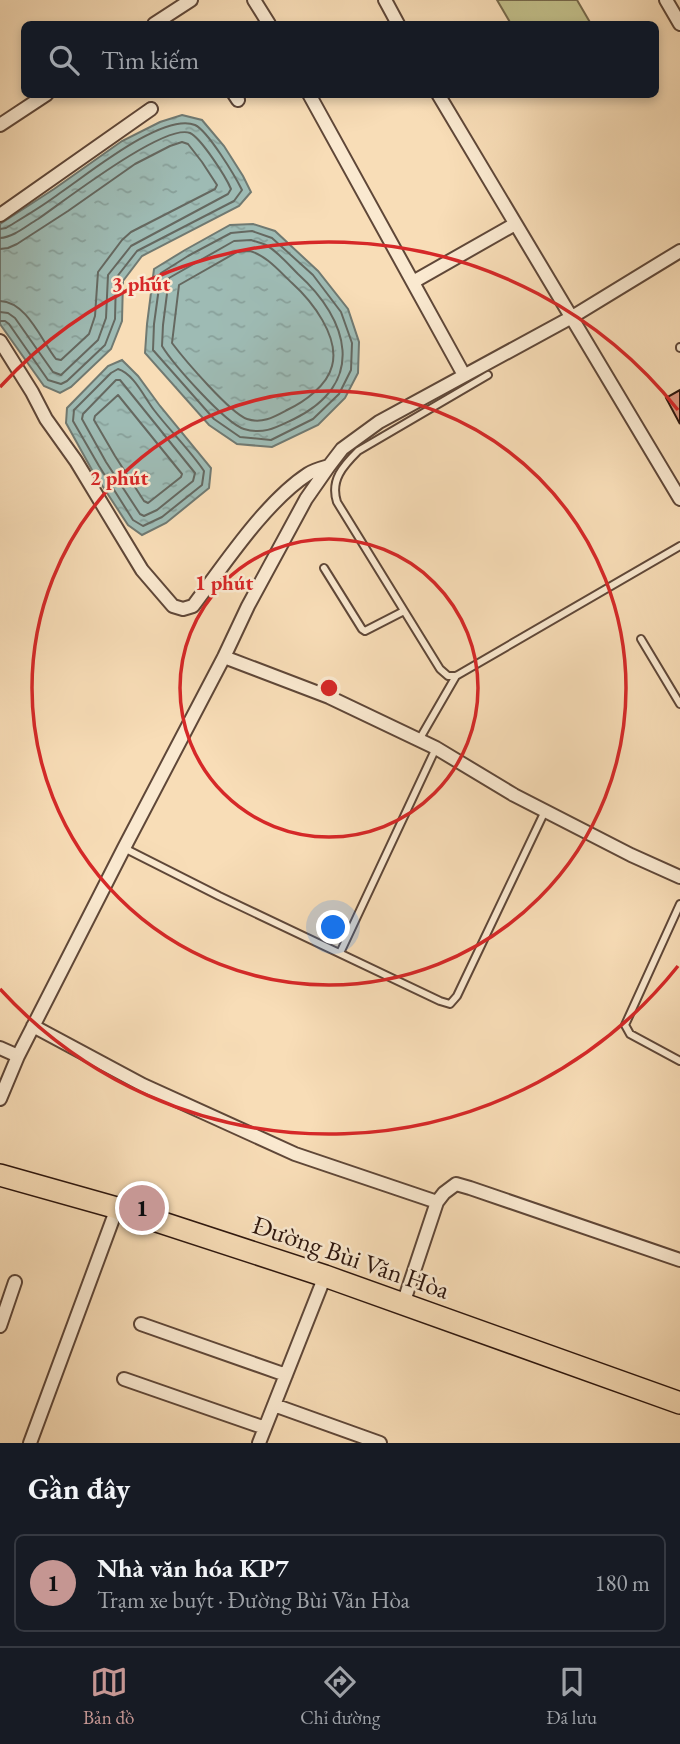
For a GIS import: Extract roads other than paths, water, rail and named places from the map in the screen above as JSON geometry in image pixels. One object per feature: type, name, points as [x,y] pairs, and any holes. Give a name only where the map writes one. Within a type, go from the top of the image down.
[{"type":"main road","name":"Đường Bùi Văn Hòa","points":[[0,1175],[117,1208],[325,1276],[680,1403]]},
{"type":"street","points":[[174,19],[191,0]]},
{"type":"street","points":[[254,0],[267,21]]},
{"type":"street","points":[[385,0],[396,21]]},
{"type":"street","points":[[666,0],[680,24]]},
{"type":"street","points":[[0,125],[41,98]]},
{"type":"street","points":[[311,98],[464,375]]},
{"type":"street","points":[[440,98],[680,499]]},
{"type":"street","points":[[0,215],[151,109]]},
{"type":"street","points":[[413,282],[515,224]]},
{"type":"street","points":[[0,1099],[33,1026],[248,606],[306,499],[342,449],[379,422],[572,317],[680,251]]},
{"type":"street","points":[[0,341],[142,570],[173,606],[183,610],[193,606],[266,512],[310,473],[329,466]]},
{"type":"street","points":[[224,657],[329,697],[436,748],[514,795],[680,877]]},
{"type":"street","points":[[33,1026],[144,1085],[295,1154],[437,1202]]},
{"type":"street","points":[[0,1048],[18,1056]]},
{"type":"street","points":[[403,1304],[437,1202],[456,1184],[680,1261]]},
{"type":"street","points":[[30,1443],[117,1208]]},
{"type":"street","points":[[259,1443],[325,1276]]},
{"type":"street","points":[[0,1326],[15,1282]]},
{"type":"street","points":[[141,1324],[286,1375]]},
{"type":"street","points":[[124,1379],[265,1428]]},
{"type":"street","points":[[274,1405],[380,1443]]},
{"type":"lane","points":[[456,677],[448,676],[440,669],[337,502],[334,487],[337,477],[358,452],[488,375]]},
{"type":"lane","points":[[419,740],[456,677],[680,546]]},
{"type":"lane","points":[[324,568],[365,631],[404,611]]},
{"type":"lane","points":[[641,639],[680,704]]},
{"type":"lane","points":[[340,953],[436,748]]},
{"type":"lane","points":[[124,848],[219,896],[440,1001],[450,1003],[457,996],[545,811]]},
{"type":"lane","points":[[680,904],[625,1025],[630,1034],[680,1061]]},
{"type":"water","points":[[182,115],[202,120],[224,146],[251,192],[239,206],[142,256],[123,281],[122,321],[111,349],[71,387],[60,393],[44,386],[0,324],[0,224],[122,141],[160,122]]},
{"type":"water","points":[[253,224],[275,231],[318,271],[348,309],[359,342],[358,373],[345,398],[318,425],[272,447],[237,444],[209,425],[145,353],[154,269],[230,225]]},
{"type":"water","points":[[122,360],[138,376],[211,468],[209,488],[166,523],[142,535],[128,525],[92,470],[66,423],[67,408],[108,366]]},
{"type":"place","name":"Nhà văn hóa KP7","points":[[142,1208]]}]
